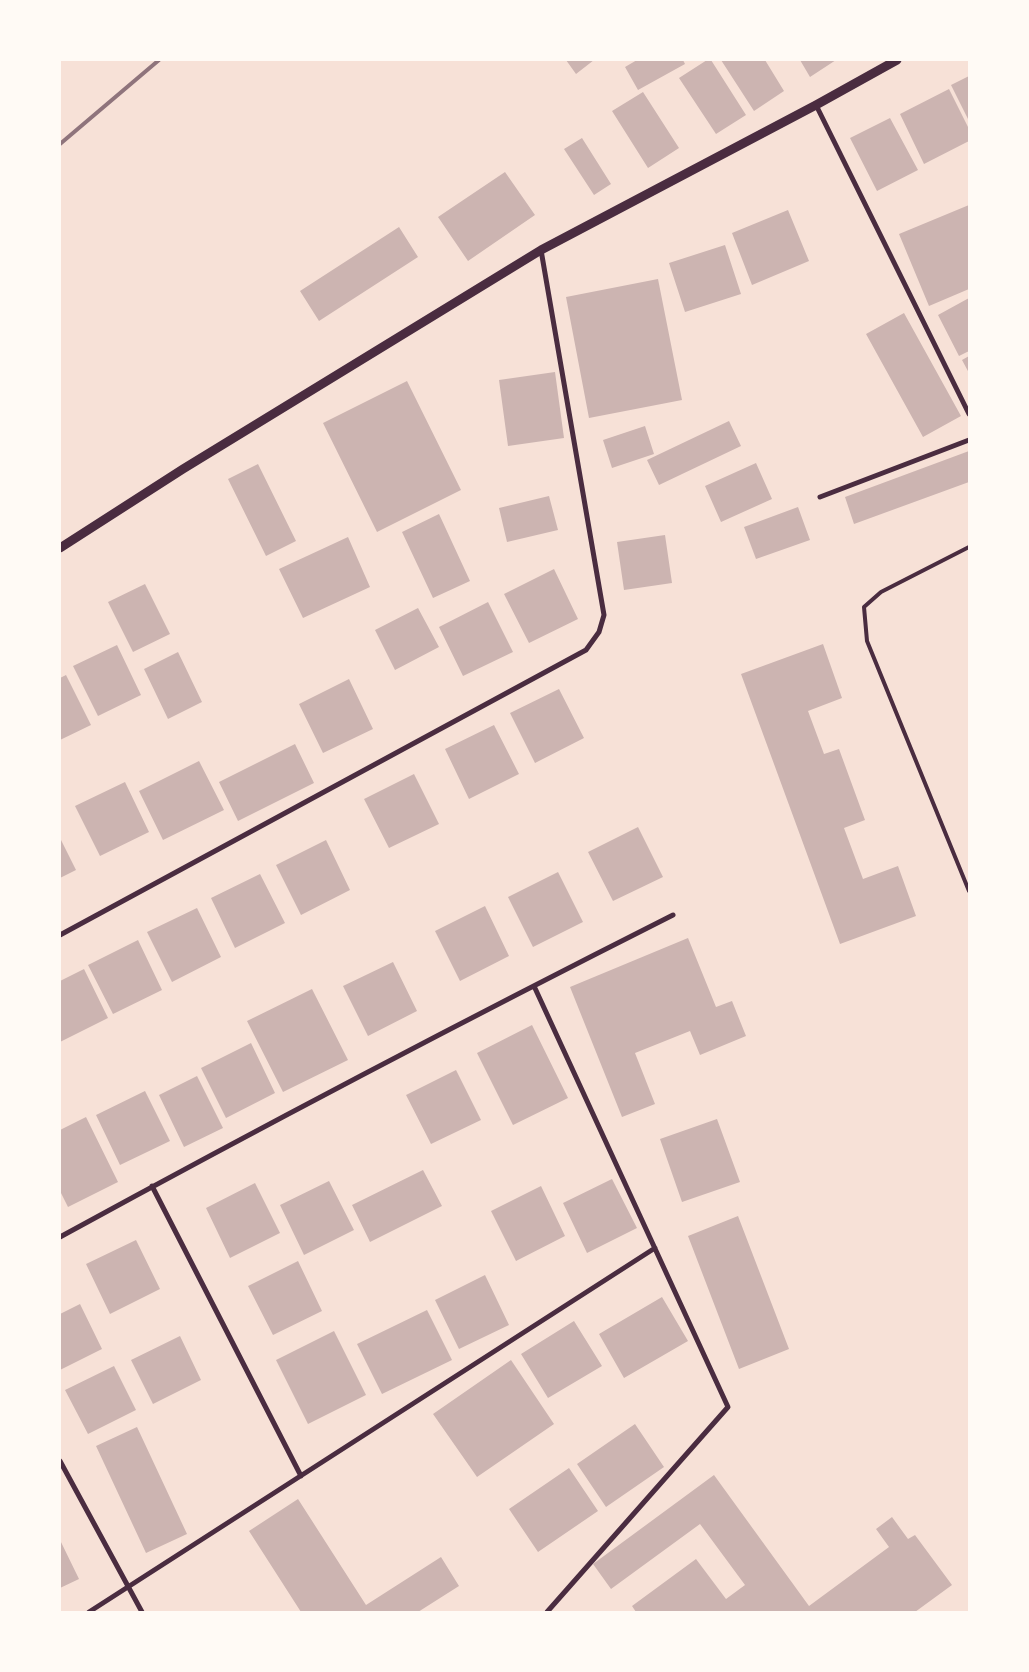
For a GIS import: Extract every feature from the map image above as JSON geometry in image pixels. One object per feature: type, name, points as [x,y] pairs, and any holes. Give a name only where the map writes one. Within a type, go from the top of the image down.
[{"type":"street","points":[[60,548],[183,469],[541,250],[816,105],[897,60]]},
{"type":"street","points":[[816,105],[969,414]]},
{"type":"street","points":[[60,935],[586,650],[599,632],[604,615],[541,250]]},
{"type":"street","points":[[820,497],[969,440]]},
{"type":"street","points":[[60,1237],[152,1186],[674,915]]},
{"type":"street","points":[[534,986],[728,1407],[547,1612]]},
{"type":"street","points":[[152,1186],[301,1476]]},
{"type":"street","points":[[90,1612],[655,1248]]},
{"type":"street","points":[[60,1461],[142,1612]]},
{"type":"lane","points":[[969,547],[880,592],[864,607],[867,641],[969,891]]},
{"type":"building","points":[[566,60],[594,60],[576,74]]},
{"type":"building","points":[[637,60],[683,60],[685,64],[638,90],[625,67]]},
{"type":"building","points":[[707,60],[711,60],[746,115],[716,134],[679,78]]},
{"type":"building","points":[[721,60],[765,60],[784,91],[754,111]]},
{"type":"building","points":[[800,60],[836,60],[810,77]]},
{"type":"building","points":[[969,76],[969,121],[951,85]]},
{"type":"building","points":[[949,89],[969,129],[969,141],[924,164],[900,114]]},
{"type":"building","points":[[643,92],[679,148],[648,168],[612,111]]},
{"type":"building","points":[[890,118],[918,170],[877,191],[850,138]]},
{"type":"building","points":[[582,138],[611,184],[594,195],[564,149]]},
{"type":"building","points":[[505,172],[535,215],[468,261],[438,217]]},
{"type":"building","points":[[969,205],[969,289],[929,306],[899,234]]},
{"type":"building","points":[[788,210],[809,261],[752,285],[732,233]]},
{"type":"building","points":[[399,227],[418,257],[319,321],[300,291]]},
{"type":"building","points":[[725,245],[741,294],[685,312],[669,263]]},
{"type":"building","points":[[658,279],[682,400],[589,418],[566,297]]},
{"type":"building","points":[[969,298],[969,351],[959,356],[938,315]]},
{"type":"building","points":[[904,313],[961,416],[923,437],[866,334]]},
{"type":"building","points":[[969,356],[969,373],[962,360]]},
{"type":"building","points":[[555,372],[564,438],[508,446],[499,380]]},
{"type":"building","points":[[407,381],[461,490],[377,532],[323,423]]},
{"type":"building","points":[[729,421],[741,446],[659,485],[647,460]]},
{"type":"building","points":[[645,426],[654,454],[612,468],[603,440]]},
{"type":"building","points":[[969,451],[969,482],[854,524],[845,497]]},
{"type":"building","points":[[756,463],[772,499],[721,522],[705,486]]},
{"type":"building","points":[[258,464],[296,541],[266,556],[228,479]]},
{"type":"building","points":[[549,496],[558,530],[507,542],[499,508]]},
{"type":"building","points":[[798,507],[810,540],[756,559],[744,527]]},
{"type":"building","points":[[439,514],[470,581],[433,598],[402,532]]},
{"type":"building","points":[[665,535],[672,583],[624,590],[617,542]]},
{"type":"building","points":[[348,537],[370,587],[303,618],[279,569]]},
{"type":"building","points":[[554,569],[578,619],[529,643],[504,594]]},
{"type":"building","points":[[145,584],[170,634],[133,652],[108,602]]},
{"type":"building","points":[[488,602],[513,652],[463,676],[439,627]]},
{"type":"building","points":[[418,608],[439,647],[395,670],[375,630]]},
{"type":"building","points":[[823,644],[842,698],[808,711],[824,754],[839,749],[865,820],[844,828],[863,879],[898,866],[916,916],[840,944],[741,674]]},
{"type":"building","points":[[117,645],[141,695],[98,716],[73,666]]},
{"type":"building","points":[[178,652],[202,702],[168,719],[144,669]]},
{"type":"building","points":[[66,675],[91,725],[60,740],[60,678]]},
{"type":"building","points":[[349,679],[373,729],[323,753],[299,704]]},
{"type":"building","points":[[559,689],[584,738],[535,763],[510,713]]},
{"type":"building","points":[[494,725],[519,774],[469,799],[445,749]]},
{"type":"building","points":[[295,744],[314,783],[238,821],[219,782]]},
{"type":"building","points":[[199,761],[224,810],[163,840],[139,791]]},
{"type":"building","points":[[414,774],[439,824],[389,848],[364,799]]},
{"type":"building","points":[[125,782],[149,832],[100,856],[75,806]]},
{"type":"building","points":[[638,827],[663,877],[613,901],[588,852]]},
{"type":"building","points":[[60,838],[76,870],[60,878]]},
{"type":"building","points":[[326,840],[350,890],[301,915],[276,865]]},
{"type":"building","points":[[558,872],[583,922],[533,947],[508,897]]},
{"type":"building","points":[[260,874],[285,923],[235,948],[211,898]]},
{"type":"building","points":[[485,906],[509,956],[460,981],[435,931]]},
{"type":"building","points":[[197,908],[221,957],[172,982],[147,932]]},
{"type":"building","points":[[688,938],[716,1007],[732,1001],[746,1036],[700,1055],[690,1031],[635,1053],[655,1104],[622,1117],[570,987]]},
{"type":"building","points":[[138,940],[162,990],[113,1014],[88,965]]},
{"type":"building","points":[[393,962],[417,1011],[368,1036],[343,986]]},
{"type":"building","points":[[84,969],[108,1018],[60,1042],[60,981]]},
{"type":"building","points":[[312,989],[348,1060],[283,1092],[247,1021]]},
{"type":"building","points":[[532,1025],[568,1098],[513,1125],[477,1053]]},
{"type":"building","points":[[251,1043],[275,1093],[226,1118],[201,1068]]},
{"type":"building","points":[[456,1070],[481,1120],[431,1144],[406,1095]]},
{"type":"building","points":[[197,1076],[223,1128],[184,1147],[159,1095]]},
{"type":"building","points":[[145,1091],[170,1141],[120,1165],[96,1115]]},
{"type":"building","points":[[86,1117],[118,1182],[68,1207],[60,1191],[60,1130]]},
{"type":"building","points":[[717,1119],[740,1182],[682,1202],[660,1139]]},
{"type":"building","points":[[423,1170],[442,1206],[370,1242],[352,1205]]},
{"type":"building","points":[[612,1179],[637,1228],[587,1253],[563,1203]]},
{"type":"building","points":[[329,1181],[354,1230],[304,1255],[280,1205]]},
{"type":"building","points":[[255,1183],[280,1233],[230,1258],[206,1208]]},
{"type":"building","points":[[541,1186],[565,1236],[516,1261],[491,1211]]},
{"type":"building","points":[[738,1216],[789,1349],[739,1369],[688,1236]]},
{"type":"building","points":[[136,1240],[160,1289],[110,1314],[86,1264]]},
{"type":"building","points":[[298,1261],[322,1311],[273,1335],[248,1286]]},
{"type":"building","points":[[485,1275],[509,1325],[459,1349],[435,1300]]},
{"type":"building","points":[[662,1297],[688,1341],[624,1378],[599,1334]]},
{"type":"building","points":[[80,1304],[102,1349],[60,1370],[60,1314]]},
{"type":"building","points":[[427,1310],[452,1360],[382,1394],[357,1344]]},
{"type":"building","points":[[574,1321],[602,1366],[548,1398],[521,1354]]},
{"type":"building","points":[[334,1331],[366,1395],[308,1424],[276,1360]]},
{"type":"building","points":[[180,1336],[201,1380],[153,1404],[131,1360]]},
{"type":"building","points":[[511,1360],[554,1424],[477,1477],[433,1414]]},
{"type":"building","points":[[114,1366],[136,1410],[88,1434],[65,1390]]},
{"type":"building","points":[[635,1424],[664,1467],[606,1507],[577,1464]]},
{"type":"building","points":[[137,1427],[187,1534],[146,1553],[96,1446]]},
{"type":"building","points":[[569,1468],[598,1511],[538,1552],[509,1509]]},
{"type":"building","points":[[714,1475],[809,1606],[889,1547],[876,1529],[892,1517],[908,1539],[915,1535],[952,1585],[915,1612],[636,1612],[632,1606],[696,1559],[726,1599],[745,1585],[700,1524],[611,1589],[593,1564]]},
{"type":"building","points":[[298,1499],[366,1605],[441,1557],[459,1586],[418,1612],[301,1612],[249,1531]]},
{"type":"building","points":[[60,1540],[79,1579],[60,1588]]},
{"type":"railway","points":[[60,144],[159,60]]}]
